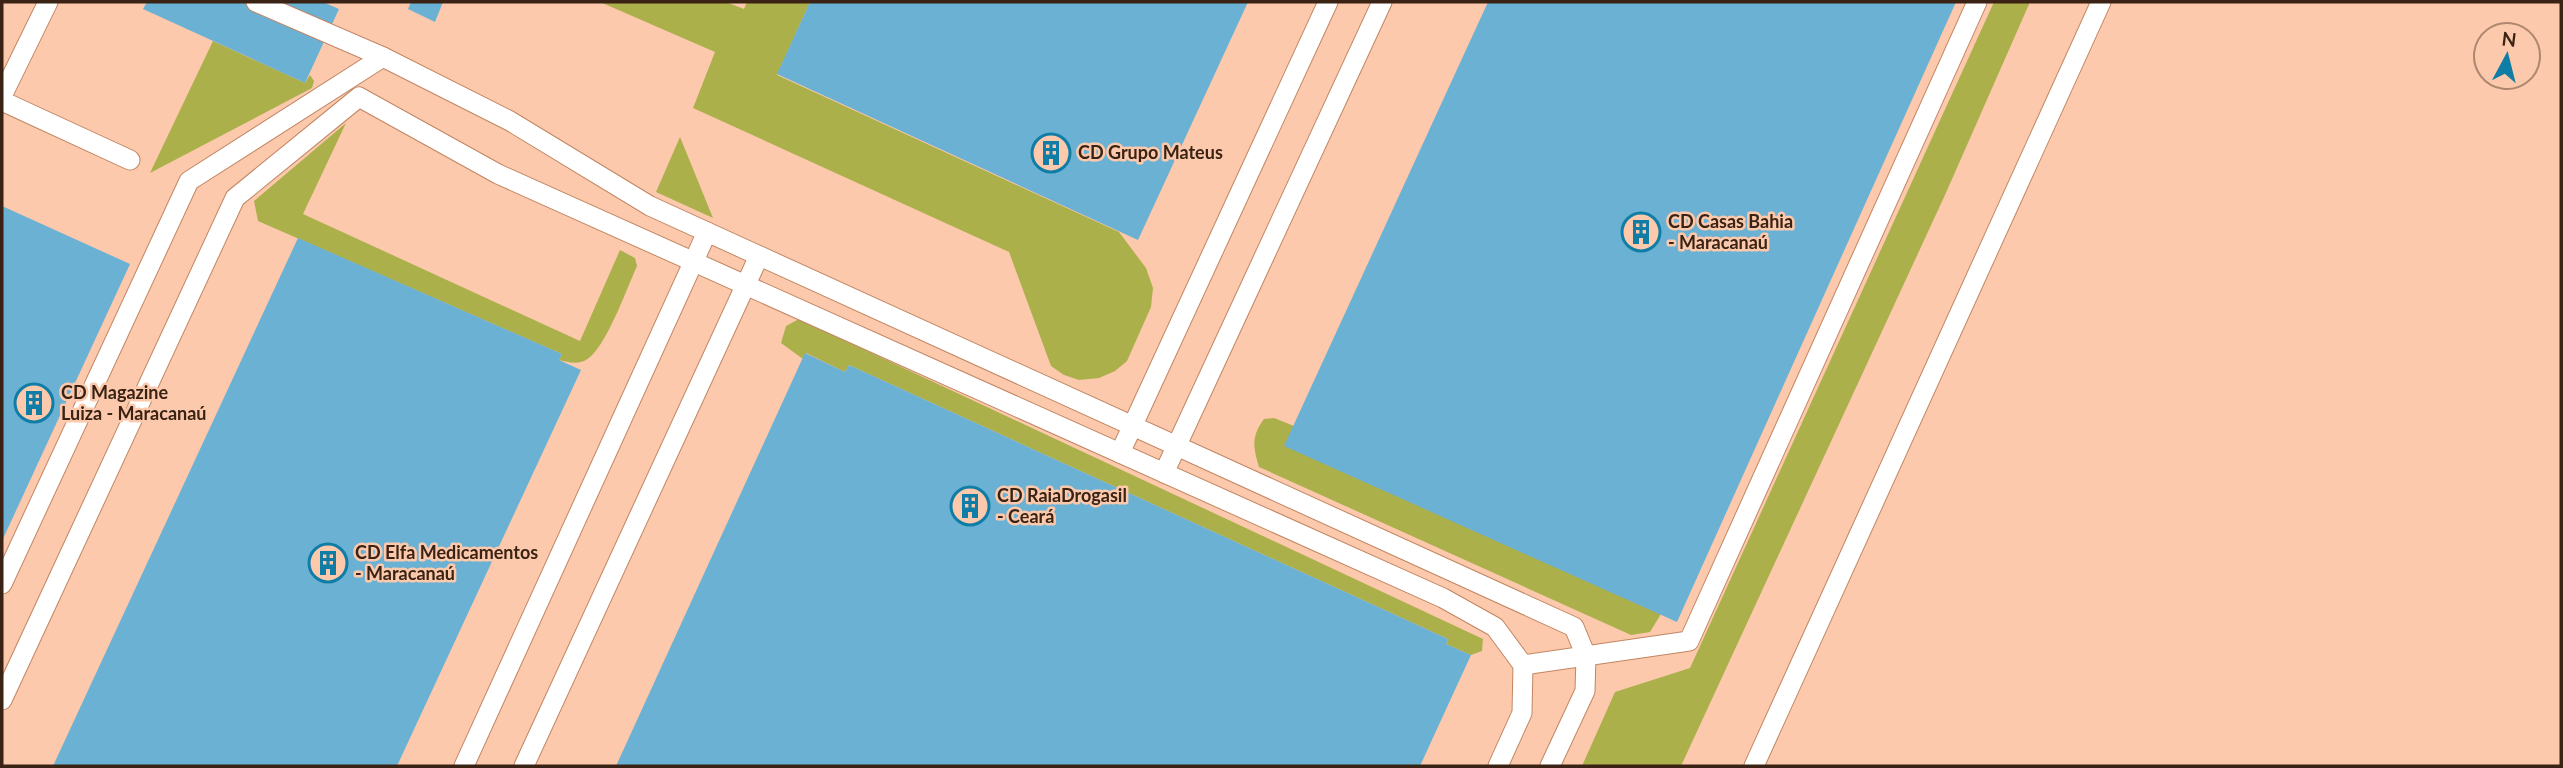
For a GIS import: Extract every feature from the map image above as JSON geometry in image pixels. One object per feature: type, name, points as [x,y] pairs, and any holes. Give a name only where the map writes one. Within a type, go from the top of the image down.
[{"type":"lane","points":[[48,2],[2,98],[130,160]]},
{"type":"lane","points":[[256,2],[383,57],[510,121],[650,206],[1574,627],[1586,656],[1585,691],[1550,766]]},
{"type":"lane","points":[[1120,453],[1328,2]]},
{"type":"lane","points":[[1164,473],[1382,2]]},
{"type":"lane","points":[[1523,665],[1689,641],[1977,2]]},
{"type":"lane","points":[[1754,766],[2101,2]]},
{"type":"lane","points":[[2,584],[189,181],[383,57]]},
{"type":"lane","points":[[2,700],[234,198],[359,97],[498,174],[1443,598],[1495,627],[1523,665],[1522,713],[1498,766]]},
{"type":"lane","points":[[464,766],[707,232]]},
{"type":"lane","points":[[524,766],[759,256]]},
{"type":"shaded area","points":[[600,2],[726,2],[744,9],[747,2],[810,2],[777,75],[1119,232],[1146,268],[1153,288],[1151,307],[1127,361],[1115,371],[1099,378],[1079,380],[1064,375],[1051,366],[1009,252],[693,108],[715,52]]},
{"type":"shaded area","points":[[1994,2],[2030,2],[1945,195],[1681,766],[1582,766],[1615,692],[1690,668]]},
{"type":"shaded area","points":[[213,41],[305,83],[310,75],[314,81],[312,88],[150,173]]},
{"type":"shaded area","points":[[346,123],[303,214],[580,341],[620,250],[635,258],[637,266],[621,303],[608,332],[593,354],[579,362],[559,360],[562,354],[258,221],[254,201]]},
{"type":"shaded area","points":[[680,137],[713,218],[656,192]]},
{"type":"shaded area","points":[[799,319],[1483,639],[1482,651],[1471,655],[1446,644],[1448,639],[849,365],[845,372],[806,353],[803,359],[781,343],[786,326]]},
{"type":"shaded area","points":[[1274,418],[1661,614],[1650,632],[1631,635],[1259,467],[1255,437],[1264,419]]},
{"type":"building","points":[[147,2],[323,2],[339,9],[305,83],[143,9]]},
{"type":"building","points":[[411,2],[443,2],[435,22],[408,9]]},
{"type":"building","name":"CD Grupo Mateus","points":[[810,2],[1248,2],[1138,240],[777,74]]},
{"type":"building","name":"CD Casas Bahia - Maracanaú","points":[[1488,2],[1956,2],[1677,622],[1284,446]]},
{"type":"building","name":"CD Magazine Luiza - Maracanaú","points":[[2,206],[130,264],[2,541]]},
{"type":"building","name":"CD Elfa Medicamentos - Maracanaú","points":[[298,238],[562,354],[559,360],[581,370],[397,766],[53,766]]},
{"type":"building","name":"CD RaiaDrogasil - Ceará","points":[[805,353],[845,372],[849,365],[1448,639],[1446,644],[1471,655],[1420,766],[616,766]]},
{"type":"place","name":"CD Grupo Mateus","points":[[1051,153]]},
{"type":"place","name":"CD Casas Bahia - Maracanaú","points":[[1641,232]]},
{"type":"place","name":"CD Magazine Luiza - Maracanaú","points":[[34,403]]},
{"type":"place","name":"CD RaiaDrogasil - Ceará","points":[[970,506]]},
{"type":"place","name":"CD Elfa Medicamentos - Maracanaú","points":[[328,563]]}]
